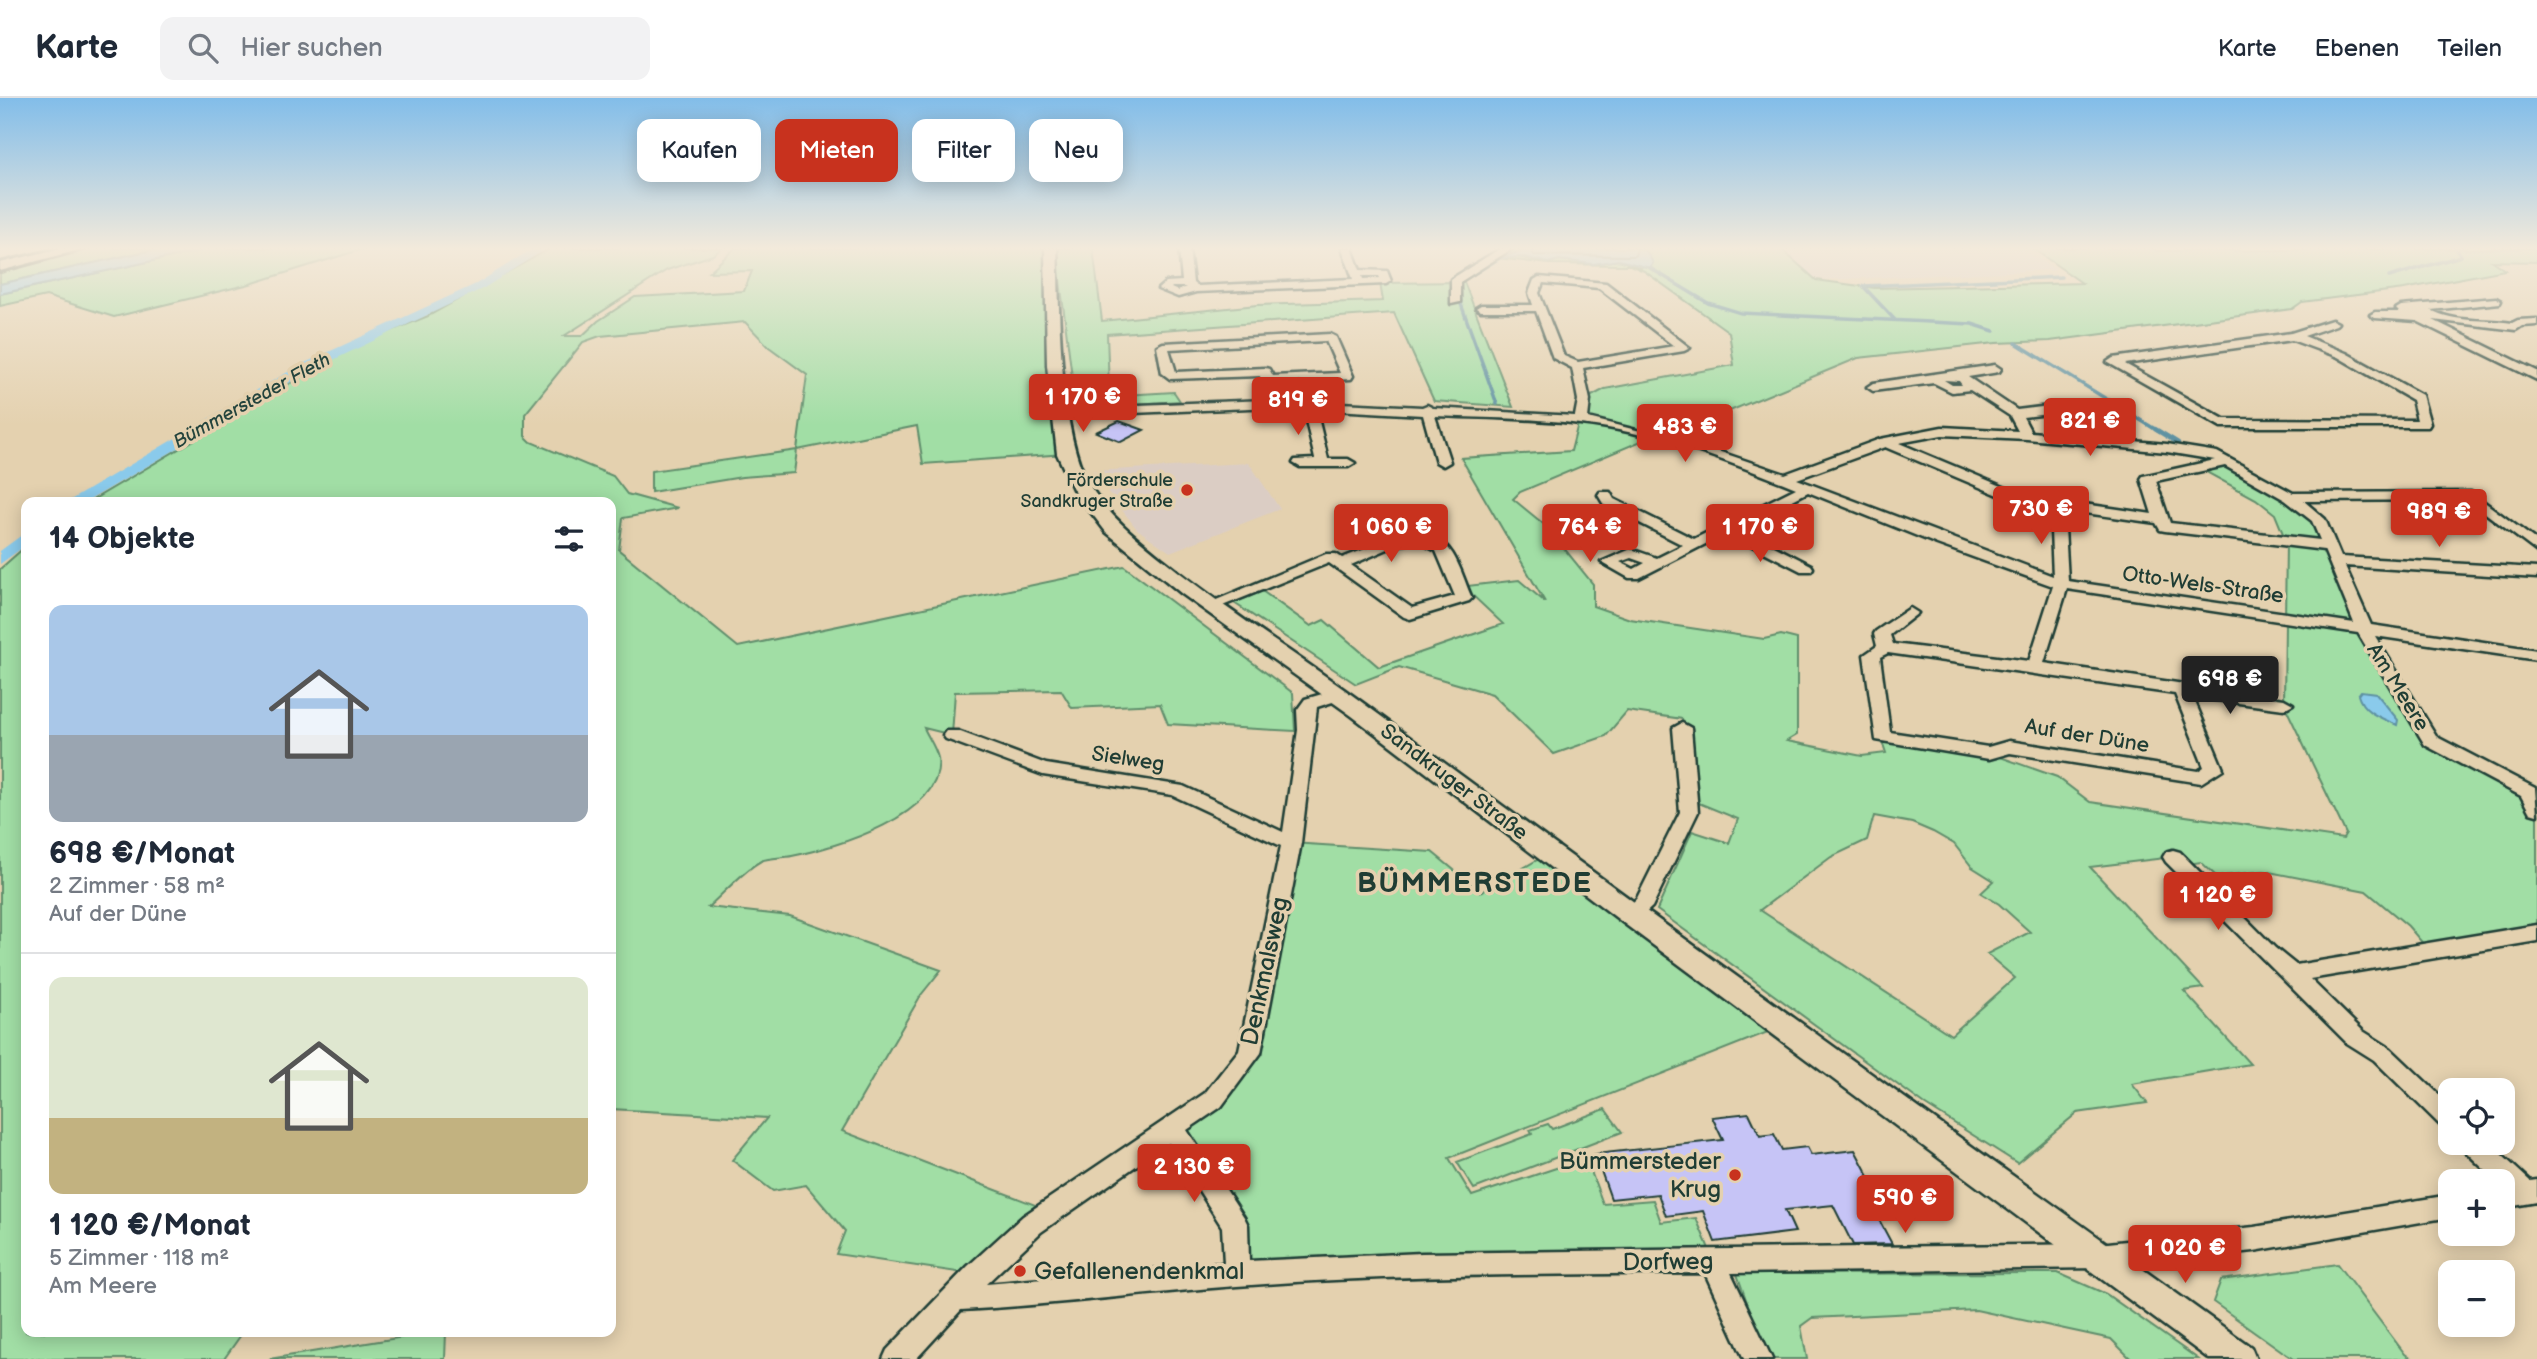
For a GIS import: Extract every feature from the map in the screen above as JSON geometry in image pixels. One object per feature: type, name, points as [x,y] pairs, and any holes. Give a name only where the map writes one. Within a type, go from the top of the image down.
[{"type":"street","name":"Sandkruger Straße","points":[[1053,307],[1055,365],[1066,454],[1082,489],[1113,528],[1210,606],[1336,695],[1631,915],[2238,1359]]},
{"type":"street","points":[[1481,308],[1541,308],[1559,358],[1577,366],[1684,348],[1630,307]]},
{"type":"street","points":[[2375,315],[2417,314],[2460,307]]},
{"type":"street","points":[[2417,314],[2450,322],[2492,323],[2515,327],[2518,323],[2537,322]]},
{"type":"street","points":[[2417,314],[2537,376]]},
{"type":"street","points":[[2293,336],[2332,323]]},
{"type":"street","points":[[1784,479],[1885,442],[1942,431],[2027,435],[2167,448],[2424,424],[2418,398],[2342,355],[2293,336]]},
{"type":"street","name":"Am Meere","points":[[2293,336],[2113,362],[2318,519],[2338,561],[2364,630],[2431,741],[2528,792],[2537,809]]},
{"type":"street","points":[[1330,337],[1347,376],[1266,376],[1174,376],[1168,373],[1163,346],[1170,343],[1257,342],[1330,337]]},
{"type":"street","points":[[1257,342],[1274,402]]},
{"type":"street","points":[[1577,366],[1584,400],[1581,420]]},
{"type":"street","points":[[1872,387],[1995,369]]},
{"type":"street","points":[[1953,376],[2015,414],[2027,435]]},
{"type":"street","points":[[1937,379],[1939,383],[1953,388],[1967,387],[1969,384]]},
{"type":"street","name":"Otto-Wels-Straße","points":[[1061,412],[1274,402],[1581,420],[1653,436],[1808,487],[2011,568],[2060,584],[2537,655]]},
{"type":"street","points":[[1308,403],[1322,462]]},
{"type":"street","points":[[2015,414],[2065,408]]},
{"type":"street","points":[[1427,409],[1443,462]]},
{"type":"street","points":[[1885,442],[2020,499],[2057,507],[2161,520]]},
{"type":"street","points":[[2221,444],[2178,470],[2148,479],[2165,527],[2330,546]]},
{"type":"street","points":[[1300,463],[1348,463]]},
{"type":"street","points":[[1658,563],[1730,529],[1808,487]]},
{"type":"street","points":[[1605,495],[1609,502],[1695,545]]},
{"type":"street","points":[[2290,497],[2471,496],[2537,548]]},
{"type":"street","points":[[2035,667],[2060,584],[2057,507]]},
{"type":"street","points":[[1730,529],[1805,568]]},
{"type":"street","points":[[1210,606],[1331,557],[1340,564],[1410,614],[1464,598],[1441,548],[1416,537],[1340,564]]},
{"type":"street","points":[[2338,561],[2537,573]]},
{"type":"street","name":"Auf der Düne","points":[[1910,613],[1882,634],[1886,649],[1872,655],[1882,736],[1990,753],[2009,747],[2201,777],[2214,769],[2182,690]]},
{"type":"street","points":[[1886,649],[2035,667],[2284,704]]},
{"type":"street","name":"Denkmalsweg","points":[[897,1359],[1032,1224],[1213,1100],[1250,1053],[1291,843],[1307,730],[1306,710],[1311,703],[1336,695]]},
{"type":"street","points":[[1631,915],[1645,902],[1689,811],[1682,728]]},
{"type":"street","name":"Sielweg","points":[[952,735],[1043,769],[1176,790],[1291,843]]},
{"type":"street","points":[[2174,857],[2355,1037],[2382,1054],[2438,1108]]},
{"type":"street","points":[[2292,974],[2537,933]]},
{"type":"street","points":[[1172,1127],[1235,1225],[1237,1274]]},
{"type":"street","points":[[2484,1155],[2521,1194]]},
{"type":"street","name":"Dorfweg","points":[[956,1298],[1058,1292],[1237,1274],[1422,1265],[2099,1255],[2254,1239],[2438,1208]]},
{"type":"street","points":[[1712,1261],[1758,1359]]},
{"type":"shaded area","name":"Förderschule Sandkruger Straße","points":[[1249,463],[1280,509],[1170,552],[1137,529],[1091,471]]},
{"type":"green space","points":[[81,307],[156,307],[114,317]]},
{"type":"green space","points":[[445,307],[609,307],[564,336],[582,336],[598,321],[620,307],[1055,307],[1066,454],[923,464],[917,426],[797,450],[807,375],[769,347],[745,322],[600,336],[583,342],[525,414],[525,436],[531,442],[613,476],[627,494],[678,508],[623,518],[619,550],[738,647],[1124,566],[1293,693],[1295,731],[1168,724],[1160,704],[1072,708],[1061,690],[955,692],[952,735],[924,728],[938,758],[936,778],[924,796],[906,812],[859,837],[811,852],[761,861],[708,907],[790,916],[941,970],[921,995],[842,1131],[1051,1211],[977,1275],[836,1254],[845,1231],[806,1185],[773,1191],[732,1160],[767,1118],[616,1109],[616,497],[97,497],[353,346]]},
{"type":"green space","points":[[1063,307],[1100,307],[1102,321],[1239,307],[1474,307],[1513,407],[1434,401],[1394,313],[1107,334],[1109,389],[1123,395],[1174,392],[1180,401],[1091,407],[1075,401]]},
{"type":"green space","points":[[1694,307],[2295,307],[2050,341],[1996,343],[1858,358],[1662,439],[1653,436],[1520,492],[1513,499],[1546,526],[1593,584],[1593,606],[1630,619],[1764,639],[1781,635],[1797,639],[1797,735],[1787,741],[1862,756],[1886,753],[1882,741],[1989,753],[2057,777],[2090,802],[2343,839],[2346,834],[2284,704],[2286,541],[2275,514],[2256,499],[2197,467],[2227,461],[2318,519],[2349,596],[2431,741],[2528,792],[2537,809],[2537,933],[2431,953],[2408,926],[2366,891],[2264,871],[2217,877],[2201,862],[2181,865],[2173,857],[2090,867],[2203,988],[2184,991],[2250,1064],[2132,1084],[2147,1103],[2077,1113],[2017,1163],[1924,1104],[1657,910],[1692,831],[1729,843],[1738,819],[1689,799],[1682,719],[1627,711],[1606,736],[1554,754],[1492,694],[1399,667],[1356,684],[1234,603],[1262,591],[1311,626],[1324,620],[1379,667],[1503,624],[1471,594],[1467,586],[1519,580],[1545,602],[1461,458],[1571,451],[1584,400],[1605,389],[1734,365],[1729,332]],"holes":[[[1874,816],[1912,823],[1954,844],[1972,867],[1994,881],[1981,893],[1999,904],[2030,932],[1987,954],[2015,978],[1951,1035],[1760,910],[1831,857],[1867,840]]]},
{"type":"green space","points":[[797,450],[794,473],[742,477],[651,492],[651,471]]},
{"type":"green space","points":[[21,550],[21,1337],[239,1337],[224,1359],[0,1359],[0,569]]},
{"type":"green space","points":[[1291,843],[1432,852],[1481,892],[1539,859],[1773,1030],[1449,1158],[1472,1196],[1586,1158],[1603,1204],[1653,1200],[1661,1222],[1696,1218],[1710,1251],[1242,1267],[1183,1127],[1250,1053]]},
{"type":"green space","points":[[1605,1109],[1622,1132],[1474,1189],[1457,1162],[1532,1134],[1530,1130],[1548,1124],[1552,1129]]},
{"type":"green space","points":[[2337,1264],[2405,1354],[2412,1359],[2293,1359],[2213,1302],[2221,1280]]},
{"type":"green space","points":[[2058,1273],[2106,1294],[2198,1359],[2131,1359],[2111,1339],[1976,1310],[1812,1318],[1801,1326],[1807,1359],[1767,1359],[1737,1274]]},
{"type":"green space","points":[[403,1337],[446,1337],[445,1359],[269,1359]]},
{"type":"water","points":[[2361,691],[2376,693],[2398,720],[2397,725],[2369,711],[2360,701],[2358,695]]},
{"type":"building","points":[[1119,421],[1144,430],[1121,442],[1096,432]]},
{"type":"building","name":"Bümmersteder Krug","points":[[1749,1113],[1760,1136],[1774,1134],[1782,1150],[1807,1147],[1811,1155],[1855,1150],[1881,1199],[1869,1201],[1892,1244],[1853,1245],[1833,1205],[1785,1210],[1795,1232],[1715,1242],[1703,1211],[1666,1216],[1658,1194],[1611,1199],[1595,1154],[1723,1140],[1712,1117]]},
{"type":"waterway","name":"Bümmersteder Fleth","points":[[84,497],[303,369],[436,307]]},
{"type":"waterway","points":[[1462,307],[1497,404]]},
{"type":"waterway","points":[[1721,307],[1741,313],[1972,324],[1994,331]]},
{"type":"waterway","points":[[1883,307],[1895,320]]},
{"type":"waterway","points":[[2016,343],[2158,431]]},
{"type":"waterway","points":[[2155,429],[2178,443]]},
{"type":"waterway","name":"Bümmersteder Fleth","points":[[0,559],[21,541]]},
{"type":"place","name":"Förderschule Sandkruger Straße","points":[[1187,490]]},
{"type":"place","name":"Bümmersteder Krug","points":[[1735,1175]]},
{"type":"place","name":"Gefallenendenkmal","points":[[1020,1271]]},
{"type":"district","name":"BÜMMERSTEDE","points":[[1475,883]]}]
